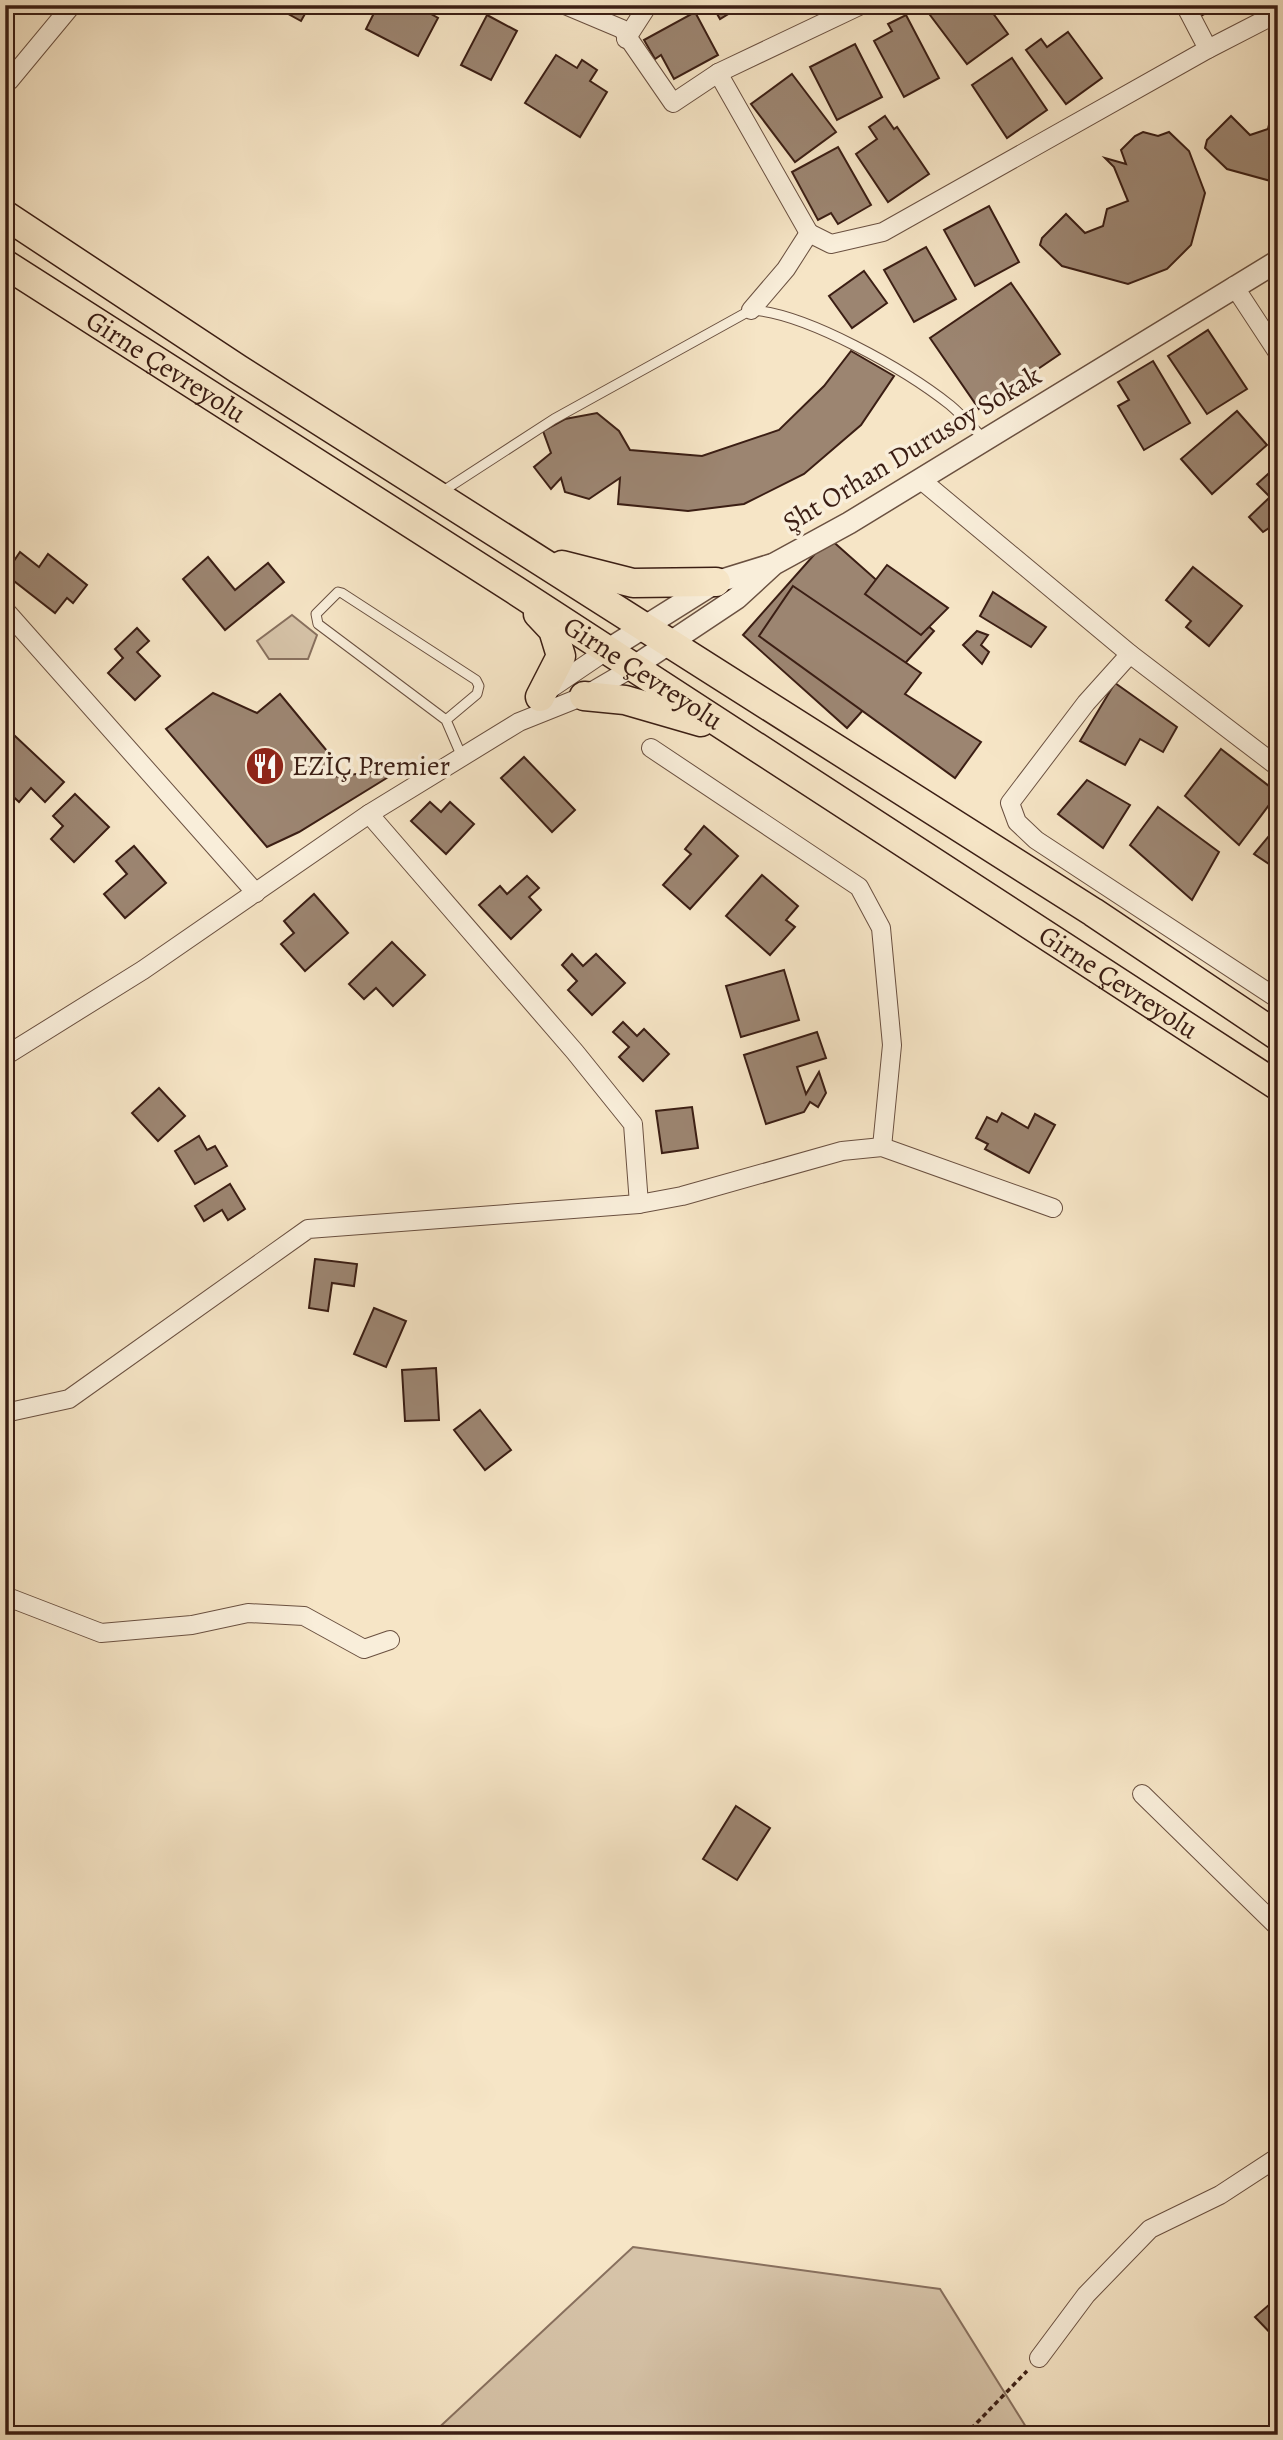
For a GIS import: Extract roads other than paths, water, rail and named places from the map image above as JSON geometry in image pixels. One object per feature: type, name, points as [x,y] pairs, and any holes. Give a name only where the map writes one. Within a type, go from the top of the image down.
[{"type":"highway","name":"Girne Çevreyolu","points":[[5,215],[437,496],[1093,912],[1278,1036]]},
{"type":"highway","name":"Girne Çevreyolu","points":[[5,264],[515,590],[1278,1086]]},
{"type":"highway","points":[[535,558],[633,583],[716,582]]},
{"type":"highway","points":[[515,590],[553,630],[560,647],[557,667],[540,696]]},
{"type":"highway","points":[[584,696],[625,700],[731,731]]},
{"type":"street","points":[[9,81],[72,5]]},
{"type":"street","points":[[565,5],[622,29],[626,39],[673,103],[718,73],[861,5]]},
{"type":"street","points":[[626,39],[648,5]]},
{"type":"street","points":[[1185,5],[1208,49]]},
{"type":"street","points":[[718,73],[809,233],[831,244],[883,232],[1208,49],[1278,13]]},
{"type":"street","points":[[751,310],[786,269],[809,233]]},
{"type":"street","name":"Şht Orhan Durusoy Sokak","points":[[519,722],[584,696],[632,668],[737,598],[774,564],[849,523],[1278,261]]},
{"type":"street","points":[[1234,286],[1278,353]]},
{"type":"street","points":[[920,479],[1130,654],[1278,767]]},
{"type":"street","points":[[5,1056],[143,970],[369,814],[519,722],[540,696],[641,626],[716,582],[774,564]]},
{"type":"street","points":[[5,610],[256,893]]},
{"type":"street","points":[[1130,654],[1086,704],[1010,803],[1017,822],[1036,841],[1278,999]]},
{"type":"street","points":[[651,748],[859,887],[881,928],[892,1045],[882,1147]]},
{"type":"street","points":[[369,814],[575,1052],[633,1124],[639,1204]]},
{"type":"street","points":[[5,1413],[69,1399],[309,1229],[639,1204],[682,1196],[842,1151],[882,1147],[1053,1208]]},
{"type":"street","points":[[5,1596],[101,1633],[192,1625],[248,1613],[304,1616],[364,1649],[390,1640]]},
{"type":"street","points":[[1143,1794],[1278,1927]]},
{"type":"street","points":[[1039,2358],[1086,2295],[1150,2229],[1220,2195],[1278,2157]]},
{"type":"lane","points":[[437,496],[554,419],[751,310],[766,311],[818,329],[886,363],[950,405],[984,439]]},
{"type":"lane","points":[[446,720],[477,694],[479,686],[476,680],[342,593],[338,593],[316,614],[318,624],[446,720],[462,757]]},
{"type":"place","name":"EZİÇ Premier","points":[[265,766]]}]
